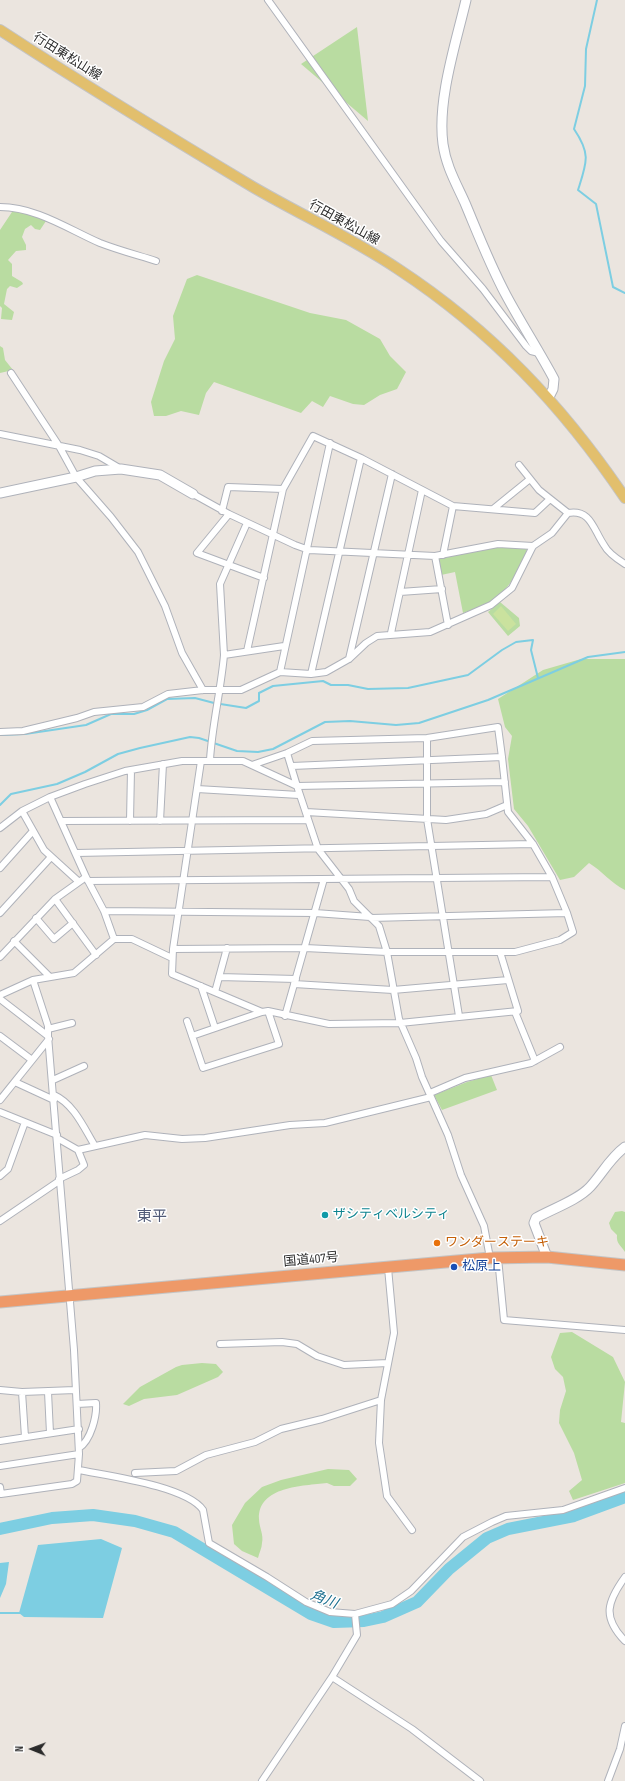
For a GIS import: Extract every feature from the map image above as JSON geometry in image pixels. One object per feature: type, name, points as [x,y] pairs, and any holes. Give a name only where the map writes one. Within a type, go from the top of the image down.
[{"type":"highway","name":"国道407号","points":[[0,1302],[494,1258],[547,1257],[625,1265]]},
{"type":"main road","name":"行田東松山線","points":[[0,30],[155,129],[281,203],[397,268],[466,318],[549,397],[591,450],[625,498]]},
{"type":"street","points":[[268,0],[441,241],[483,289],[530,351],[539,353]]},
{"type":"street","points":[[466,0],[449,70],[445,99],[443,143],[454,182],[480,241],[506,295],[554,379],[553,389],[549,397]]},
{"type":"street","points":[[0,207],[36,213],[100,242],[156,261]]},
{"type":"street","points":[[12,373],[59,446],[76,477],[111,517],[138,552],[165,606],[182,653],[203,690]]},
{"type":"street","points":[[0,434],[80,450],[99,456],[121,469]]},
{"type":"street","points":[[247,651],[283,489],[313,436],[392,474],[453,506],[535,513],[550,499]]},
{"type":"street","points":[[280,672],[284,646],[330,443]]},
{"type":"street","points":[[312,674],[360,458]]},
{"type":"street","points":[[519,464],[530,479],[550,499],[568,513]]},
{"type":"street","points":[[0,493],[76,477],[95,471],[121,469],[160,475],[222,511],[306,549],[435,556],[498,544],[533,546]]},
{"type":"street","points":[[349,658],[392,474]]},
{"type":"street","points":[[494,509],[530,479]]},
{"type":"street","points":[[222,511],[228,487],[283,489]]},
{"type":"street","points":[[391,633],[422,490]]},
{"type":"street","points":[[443,555],[453,506]]},
{"type":"street","points":[[0,732],[23,731],[77,718],[94,712],[143,707],[168,694],[203,690],[241,690],[280,672],[312,674],[326,672],[349,658],[372,638],[391,633],[422,633],[448,625],[491,606],[506,594],[512,588],[533,546],[552,533],[568,513],[578,511],[585,515],[593,524],[604,546],[625,564]]},
{"type":"street","points":[[228,514],[197,554],[264,578]]},
{"type":"street","points":[[210,760],[211,738],[220,691],[224,655],[220,584],[247,523]]},
{"type":"street","points":[[435,556],[448,625]]},
{"type":"street","points":[[400,592],[442,590]]},
{"type":"street","points":[[224,655],[284,646]]},
{"type":"street","points":[[173,949],[305,948],[387,952],[500,952],[530,949],[560,940],[572,932],[567,913],[552,877],[533,844],[508,812],[498,727],[427,738],[312,740],[287,753],[252,765]]},
{"type":"street","points":[[427,738],[427,819],[459,1016]]},
{"type":"street","points":[[287,753],[292,766],[299,795],[318,849],[342,879],[354,900],[379,926],[387,952],[400,1023],[409,1040],[422,1077],[448,1135],[461,1175],[484,1226],[494,1258],[504,1320],[625,1330]]},
{"type":"street","points":[[292,766],[502,757]]},
{"type":"street","points":[[0,828],[22,811],[50,797],[131,770],[163,764],[210,760],[244,760],[297,786],[427,785],[505,782]]},
{"type":"street","points":[[201,761],[173,949],[172,974],[265,1012],[329,1024],[400,1023],[459,1016],[515,1012]]},
{"type":"street","points":[[160,821],[163,764]]},
{"type":"street","points":[[130,821],[131,770]]},
{"type":"street","points":[[197,789],[299,795]]},
{"type":"street","points":[[50,797],[87,879],[104,911],[114,939]]},
{"type":"street","points":[[306,812],[446,820],[486,814],[507,805]]},
{"type":"street","points":[[22,811],[44,850],[78,881]]},
{"type":"street","points":[[61,821],[308,820]]},
{"type":"street","points":[[0,868],[32,831]]},
{"type":"street","points":[[76,853],[533,844]]},
{"type":"street","points":[[0,913],[51,857]]},
{"type":"street","points":[[0,957],[55,899],[78,881],[87,879],[184,880],[552,877]]},
{"type":"street","points":[[285,1016],[324,879]]},
{"type":"street","points":[[55,899],[96,955]]},
{"type":"street","points":[[104,911],[315,913],[370,918],[567,913]]},
{"type":"street","points":[[36,918],[54,939],[73,923]]},
{"type":"street","points":[[0,995],[33,980],[74,973],[114,939],[132,939],[172,958]]},
{"type":"street","points":[[14,941],[50,977]]},
{"type":"street","points":[[215,992],[227,948]]},
{"type":"street","points":[[500,952],[518,1011],[515,1012]]},
{"type":"street","points":[[219,977],[393,990],[508,980]]},
{"type":"street","points":[[0,1487],[1,1494],[72,1484],[77,1481],[79,1470],[79,1429],[74,1350],[68,1296],[53,1080],[48,1035],[33,980]]},
{"type":"street","points":[[201,986],[215,1028]]},
{"type":"street","points":[[0,999],[48,1035]]},
{"type":"street","points":[[192,1036],[265,1012]]},
{"type":"street","points":[[187,1021],[203,1068],[279,1044],[265,1012]]},
{"type":"street","points":[[515,1012],[535,1061]]},
{"type":"street","points":[[0,1100],[32,1060],[48,1035],[72,1023]]},
{"type":"street","points":[[0,1036],[32,1060]]},
{"type":"street","points":[[78,1150],[145,1135],[182,1139],[205,1138],[290,1125],[325,1123],[431,1095],[465,1078],[495,1073],[531,1063],[560,1048]]},
{"type":"street","points":[[53,1080],[84,1066]]},
{"type":"street","points":[[15,1082],[60,1098],[72,1108],[95,1146]]},
{"type":"street","points":[[0,1112],[57,1137],[78,1150],[84,1164],[78,1170],[59,1180],[0,1221]]},
{"type":"street","points":[[0,1176],[8,1169],[25,1122]]},
{"type":"street","points":[[547,1257],[534,1223],[536,1218],[581,1195],[590,1187],[610,1160],[625,1147]]},
{"type":"street","points":[[388,1268],[394,1333],[381,1400],[379,1443],[387,1496],[412,1530]]},
{"type":"street","points":[[220,1344],[282,1342],[297,1344],[317,1356],[344,1365],[388,1363]]},
{"type":"street","points":[[0,1390],[48,1392],[76,1390]]},
{"type":"street","points":[[22,1392],[25,1437]]},
{"type":"street","points":[[48,1392],[50,1433]]},
{"type":"street","points":[[135,1473],[176,1471],[206,1456],[255,1442],[281,1429],[381,1400]]},
{"type":"street","points":[[0,1466],[79,1451],[87,1440],[96,1409],[96,1403],[77,1404]]},
{"type":"street","points":[[0,1441],[79,1429]]},
{"type":"street","points":[[79,1470],[162,1488],[181,1495],[200,1505],[203,1510],[209,1543],[306,1602],[330,1612],[355,1614],[392,1604],[412,1591],[463,1538],[492,1522],[506,1516],[563,1510],[625,1488]]},
{"type":"street","points":[[625,1577],[615,1592],[609,1611],[610,1619],[616,1632],[625,1641]]},
{"type":"street","points":[[262,1781],[332,1677],[357,1635],[355,1614]]},
{"type":"street","points":[[332,1677],[412,1729],[480,1781]]},
{"type":"street","points":[[608,1781],[620,1749],[625,1726]]},
{"type":"green space","points":[[357,27],[368,121],[301,64]]},
{"type":"green space","points":[[17,210],[46,221],[40,230],[35,229],[31,225],[25,229],[22,237],[26,245],[26,250],[16,251],[8,260],[12,264],[12,276],[23,284],[17,288],[10,286],[7,289],[4,304],[14,312],[12,320],[1,319],[0,230],[12,212]]},
{"type":"green space","points":[[197,275],[310,313],[346,320],[380,339],[390,356],[406,372],[397,389],[380,395],[364,405],[353,404],[330,396],[323,407],[312,401],[301,413],[214,382],[206,393],[199,415],[181,411],[166,416],[154,416],[151,402],[164,361],[175,339],[173,316],[187,279]]},
{"type":"green space","points":[[0,346],[3,348],[5,360],[13,370],[0,373]]},
{"type":"green space","points":[[496,547],[527,549],[514,578],[499,596],[486,605],[463,613],[455,572],[441,575],[439,559]]},
{"type":"green space","points":[[500,602],[519,618],[520,626],[508,636],[488,612]]},
{"type":"green space","points":[[501,606],[516,624],[508,631],[493,614]]},
{"type":"green space","points":[[581,659],[625,659],[625,890],[615,884],[589,863],[574,877],[560,880],[528,826],[514,809],[508,759],[512,736],[505,727],[498,699],[543,670]]},
{"type":"green space","points":[[491,1075],[497,1090],[442,1110],[434,1095],[467,1082]]},
{"type":"green space","points":[[615,1212],[625,1212],[625,1252],[618,1242],[617,1235],[611,1229],[609,1223]]},
{"type":"green space","points":[[572,1332],[613,1357],[625,1382],[621,1422],[625,1423],[625,1483],[573,1500],[569,1491],[582,1480],[574,1453],[559,1423],[560,1410],[566,1391],[563,1377],[555,1369],[551,1357],[560,1333]]},
{"type":"green space","points":[[202,1363],[216,1364],[223,1372],[218,1377],[177,1395],[144,1399],[129,1406],[123,1404],[140,1387],[176,1367]]},
{"type":"green space","points":[[328,1469],[349,1470],[357,1479],[350,1486],[334,1486],[327,1483],[306,1485],[274,1494],[266,1500],[261,1508],[259,1519],[262,1534],[262,1547],[258,1558],[242,1551],[234,1544],[232,1525],[245,1503],[262,1487],[281,1480]]},
{"type":"water","points":[[101,1539],[122,1548],[103,1618],[24,1617],[19,1613],[38,1545]]},
{"type":"water","points":[[9,1562],[6,1584],[0,1598],[0,1563]]},
{"type":"waterway","points":[[597,0],[586,49],[585,86],[574,129],[583,145],[586,158],[584,172],[578,190],[596,204],[613,287],[625,293]]},
{"type":"waterway","points":[[0,735],[25,734],[86,725],[111,714],[134,714],[147,710],[167,699],[195,698],[214,703],[246,708],[259,701],[259,693],[273,686],[323,681],[331,685],[348,685],[368,689],[408,688],[468,675],[502,650],[516,642],[533,640],[531,650],[538,678]]},
{"type":"waterway","points":[[0,805],[11,794],[57,784],[85,772],[118,754],[140,748],[190,737],[199,738],[237,751],[258,752],[273,749],[325,722],[350,721],[396,725],[419,723],[488,700],[588,657],[625,652]]},
{"type":"waterway","name":"角川","points":[[0,1529],[52,1518],[93,1515],[135,1521],[174,1532],[311,1614],[334,1622],[364,1621],[383,1617],[417,1602],[449,1569],[487,1538],[508,1529],[574,1516],[625,1497]]},
{"type":"waterway","points":[[0,1613],[21,1613]]},
{"type":"place","name":"ザシティベルシティ","points":[[325,1215]]},
{"type":"place","name":"ワンダーステーキ","points":[[437,1243]]},
{"type":"place","name":"松原上","points":[[454,1267]]},
{"type":"district","name":"東平","points":[[152,1217]]}]
